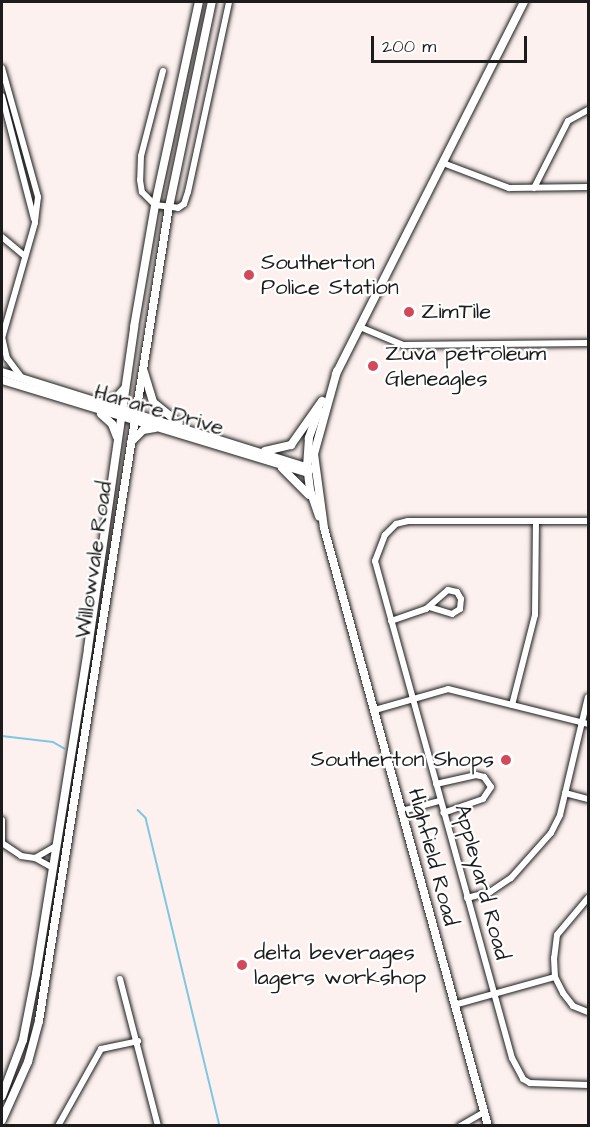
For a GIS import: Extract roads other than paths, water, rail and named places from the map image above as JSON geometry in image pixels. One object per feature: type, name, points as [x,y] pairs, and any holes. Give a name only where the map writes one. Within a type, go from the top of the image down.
[{"type":"main road","name":"Willowvale Road","points":[[2,1096],[27,1022],[53,868],[154,205],[199,2]]},
{"type":"main road","name":"Willowvale Road","points":[[2,1120],[28,1062],[41,1010],[133,416],[168,207],[212,2]]},
{"type":"main road","points":[[310,470],[311,429],[322,401],[524,2]]},
{"type":"main road","points":[[143,366],[153,402],[188,429]]},
{"type":"main road","points":[[310,470],[318,429],[337,371]]},
{"type":"main road","name":"Harare Drive","points":[[2,372],[100,402],[122,413]]},
{"type":"main road","name":"Harare Drive","points":[[2,380],[95,410],[122,413],[188,429],[261,451],[310,470]]},
{"type":"main road","points":[[100,402],[117,397],[126,387]]},
{"type":"main road","points":[[261,451],[291,445],[322,401]]},
{"type":"main road","points":[[95,410],[109,421],[118,440]]},
{"type":"main road","name":"Harare Drive","points":[[133,416],[161,428],[274,463],[310,470]]},
{"type":"main road","points":[[128,450],[138,434],[161,428]]},
{"type":"main road","points":[[274,463],[297,480],[312,501]]},
{"type":"main road","name":"Highfield Road","points":[[310,470],[312,501],[324,528]]},
{"type":"main road","name":"Highfield Road","points":[[310,470],[488,1125]]},
{"type":"street","points":[[164,71],[141,156],[142,192],[154,205],[182,207],[186,200],[229,2]]},
{"type":"street","points":[[2,68],[36,188],[35,223],[2,338],[7,357],[23,379]]},
{"type":"street","points":[[2,96],[35,223]]},
{"type":"street","points":[[534,188],[568,121],[588,110]]},
{"type":"street","points":[[443,163],[501,186],[588,187]]},
{"type":"street","points":[[2,237],[25,256]]},
{"type":"street","points":[[360,327],[404,345],[588,343]]},
{"type":"street","name":"Appleyard Road","points":[[536,521],[408,521],[394,526],[379,546],[376,568],[443,813],[517,1069],[530,1083],[588,1085]]},
{"type":"street","points":[[512,705],[536,615],[536,521],[588,521]]},
{"type":"street","points":[[391,621],[429,607],[448,590],[457,592],[461,599],[460,609],[452,614],[429,607]]},
{"type":"street","points":[[375,710],[412,697],[448,689],[586,723]]},
{"type":"street","points":[[467,898],[498,888],[537,851],[560,815],[586,723],[588,697]]},
{"type":"street","points":[[435,784],[476,775],[484,777],[491,787],[483,799],[443,813]]},
{"type":"street","points":[[565,794],[588,799]]},
{"type":"street","points":[[402,811],[440,801]]},
{"type":"street","points":[[2,820],[2,844],[21,856],[34,858],[53,868]]},
{"type":"street","points":[[34,858],[56,846]]},
{"type":"street","points":[[588,898],[557,935],[555,977],[569,1002],[588,1012]]},
{"type":"street","points":[[454,1005],[555,977]]},
{"type":"street","points":[[120,979],[138,1041],[158,1125]]},
{"type":"street","points":[[58,1125],[101,1048],[138,1041]]},
{"type":"street","points":[[460,1125],[484,1112]]},
{"type":"waterway","points":[[2,736],[53,742],[64,748]]},
{"type":"waterway","points":[[138,810],[146,818],[220,1126]]},
{"type":"place","name":"Southerton Police Station","points":[[249,275]]},
{"type":"place","name":"ZimTile","points":[[409,312]]},
{"type":"place","name":"Zuva petroleum Gleneagles","points":[[373,366]]},
{"type":"place","name":"Southerton Shops","points":[[506,760]]},
{"type":"place","name":"delta beverages lagers workshop","points":[[242,965]]}]
